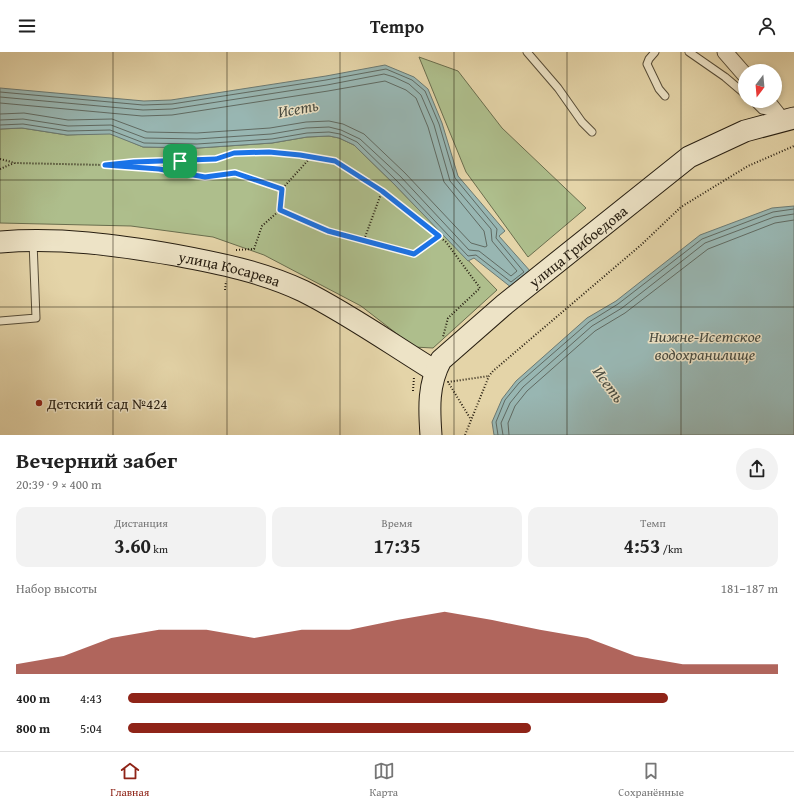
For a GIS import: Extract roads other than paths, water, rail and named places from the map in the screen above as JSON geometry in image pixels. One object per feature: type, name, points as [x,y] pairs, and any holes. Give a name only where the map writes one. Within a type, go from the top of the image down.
[{"type":"main road","name":"улица Грибоедова","points":[[431,435],[430,388],[435,371],[441,360],[505,304],[690,157],[745,131],[785,118]]},
{"type":"main road","name":"улица Косарева","points":[[0,242],[33,239],[114,244],[213,262],[251,272],[302,291],[435,371]]},
{"type":"street","points":[[725,52],[738,67]]},
{"type":"street","points":[[774,108],[785,118]]},
{"type":"lane","points":[[527,52],[558,88],[582,122],[592,132]]},
{"type":"lane","points":[[655,52],[647,64],[659,89],[665,96]]},
{"type":"lane","points":[[689,52],[738,88]]},
{"type":"lane","points":[[760,108],[785,118]]},
{"type":"lane","points":[[0,321],[36,318],[33,239]]},
{"type":"water","name":"Исеть","points":[[385,65],[414,77],[428,89],[442,123],[458,176],[505,231],[499,236],[531,272],[512,288],[474,258],[468,261],[354,145],[339,138],[329,136],[307,137],[272,143],[198,148],[143,147],[110,134],[67,135],[22,128],[0,129],[0,88],[144,101],[171,100],[326,76]]},
{"type":"water","name":"Нижне-Исетское водохранилище","points":[[794,206],[794,435],[494,435],[492,422],[502,399],[516,381],[587,318],[616,301],[700,235],[772,208]]},
{"type":"place","name":"Детский сад №424","points":[[39,403]]}]
